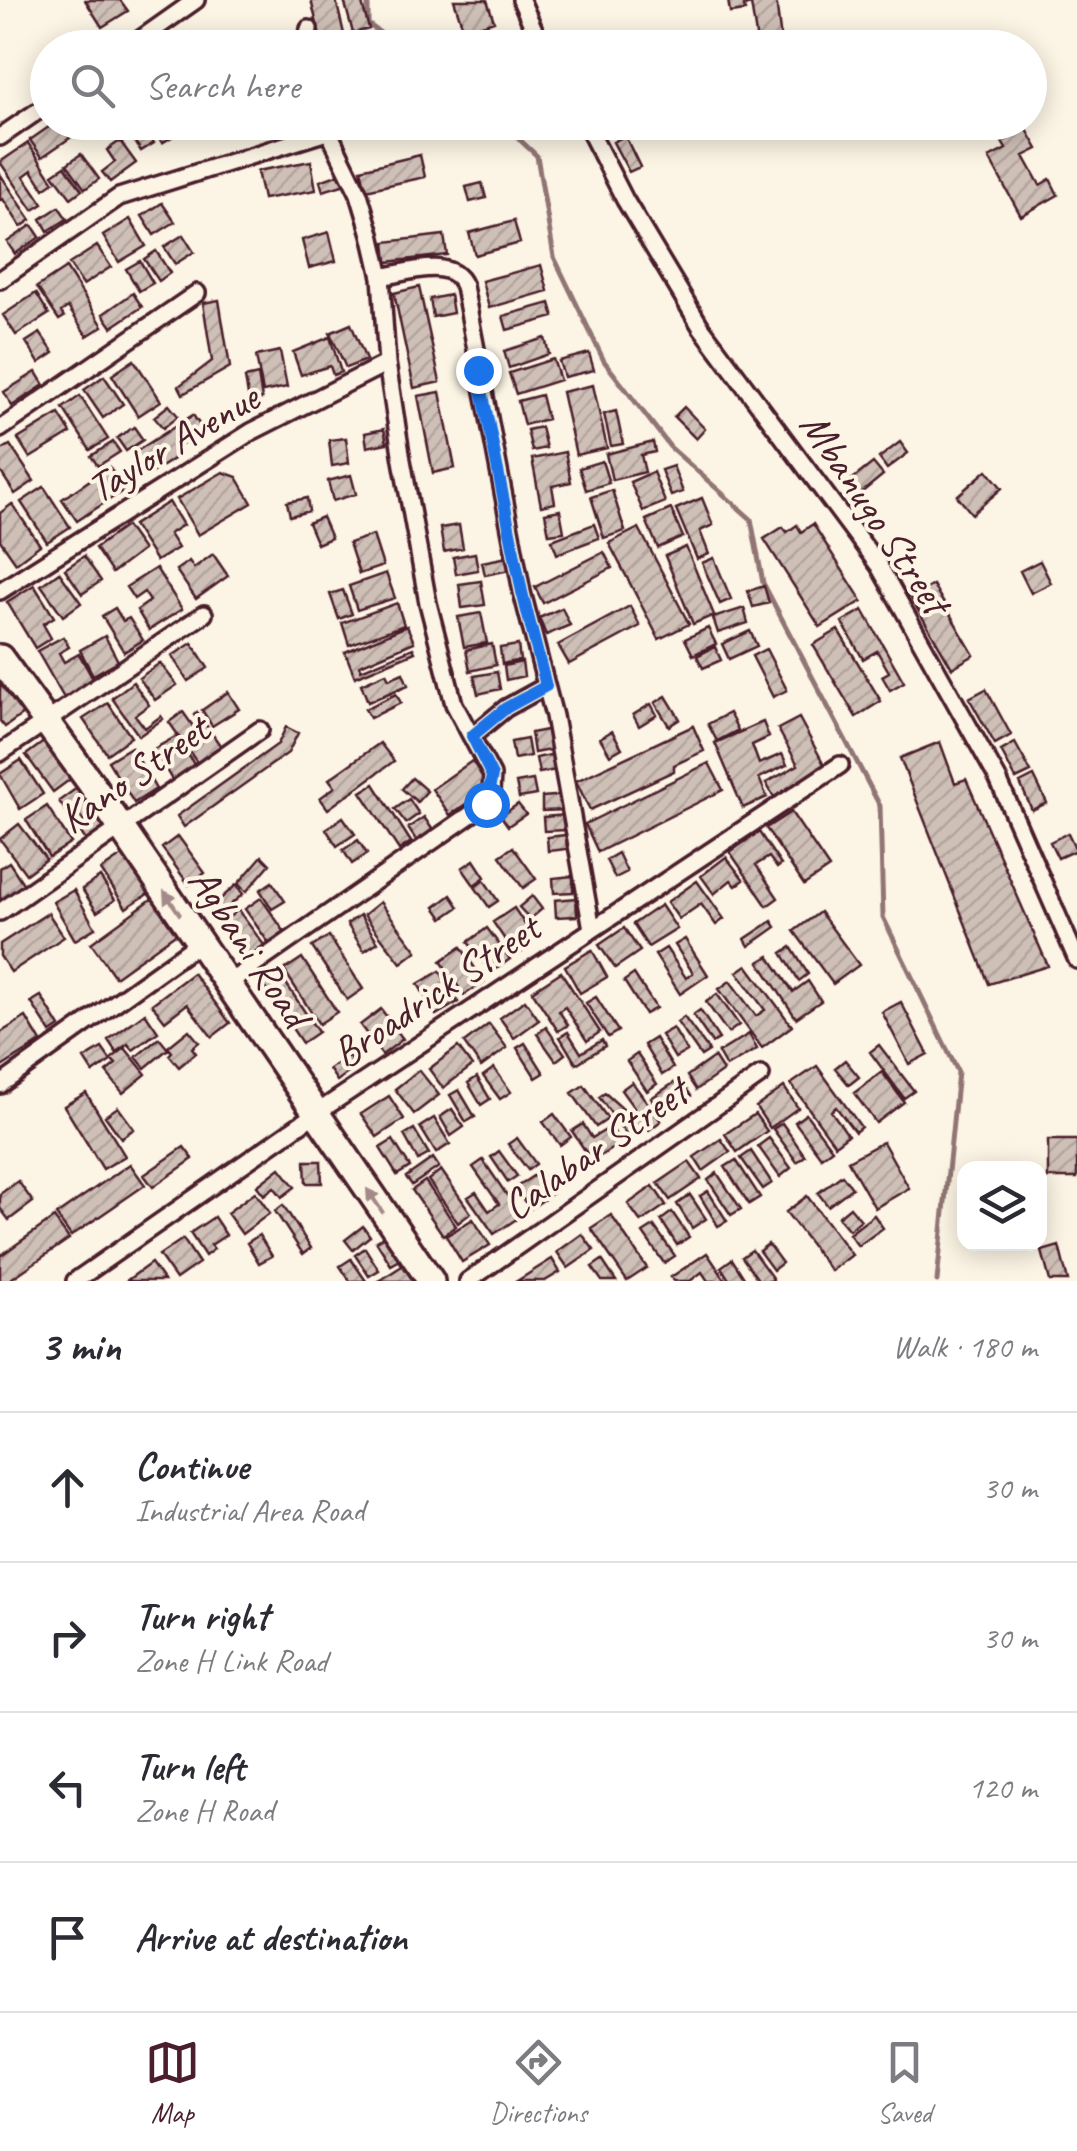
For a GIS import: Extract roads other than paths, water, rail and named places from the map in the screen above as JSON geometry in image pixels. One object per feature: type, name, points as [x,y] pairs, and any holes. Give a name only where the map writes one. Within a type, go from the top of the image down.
[{"type":"main road","name":"Agbani Road","points":[[0,658],[430,1281]]},
{"type":"street","points":[[154,30],[196,0]]},
{"type":"street","points":[[521,0],[534,30]]},
{"type":"street","points":[[0,136],[30,116]]},
{"type":"street","points":[[0,280],[119,198],[289,140]]},
{"type":"street","points":[[227,984],[486,804],[492,776],[454,704],[442,669],[402,460],[387,363],[381,277],[359,194],[333,140]]},
{"type":"street","name":"Mbanugo Street","points":[[594,140],[625,200],[701,327],[879,566],[998,778],[1077,960]]},
{"type":"street","points":[[381,277],[442,268],[461,278],[592,928]]},
{"type":"street","points":[[0,428],[197,294]]},
{"type":"street","name":"Taylor Avenue","points":[[0,591],[250,432],[387,363]]},
{"type":"street","points":[[0,753],[204,614]]},
{"type":"street","points":[[472,736],[506,708],[546,686]]},
{"type":"street","name":"Kano Street","points":[[0,912],[260,730]]},
{"type":"street","name":"Broadrick Street","points":[[76,1281],[315,1114],[840,765]]},
{"type":"street","points":[[0,1085],[199,943]]},
{"type":"street","name":"Calabar Street","points":[[468,1281],[761,1074]]},
{"type":"waterway","points":[[368,0],[368,24],[376,30]]},
{"type":"waterway","points":[[520,140],[537,156],[554,257],[604,361],[670,447],[751,519],[763,583],[880,806],[883,917],[958,1072],[937,1281]]}]
